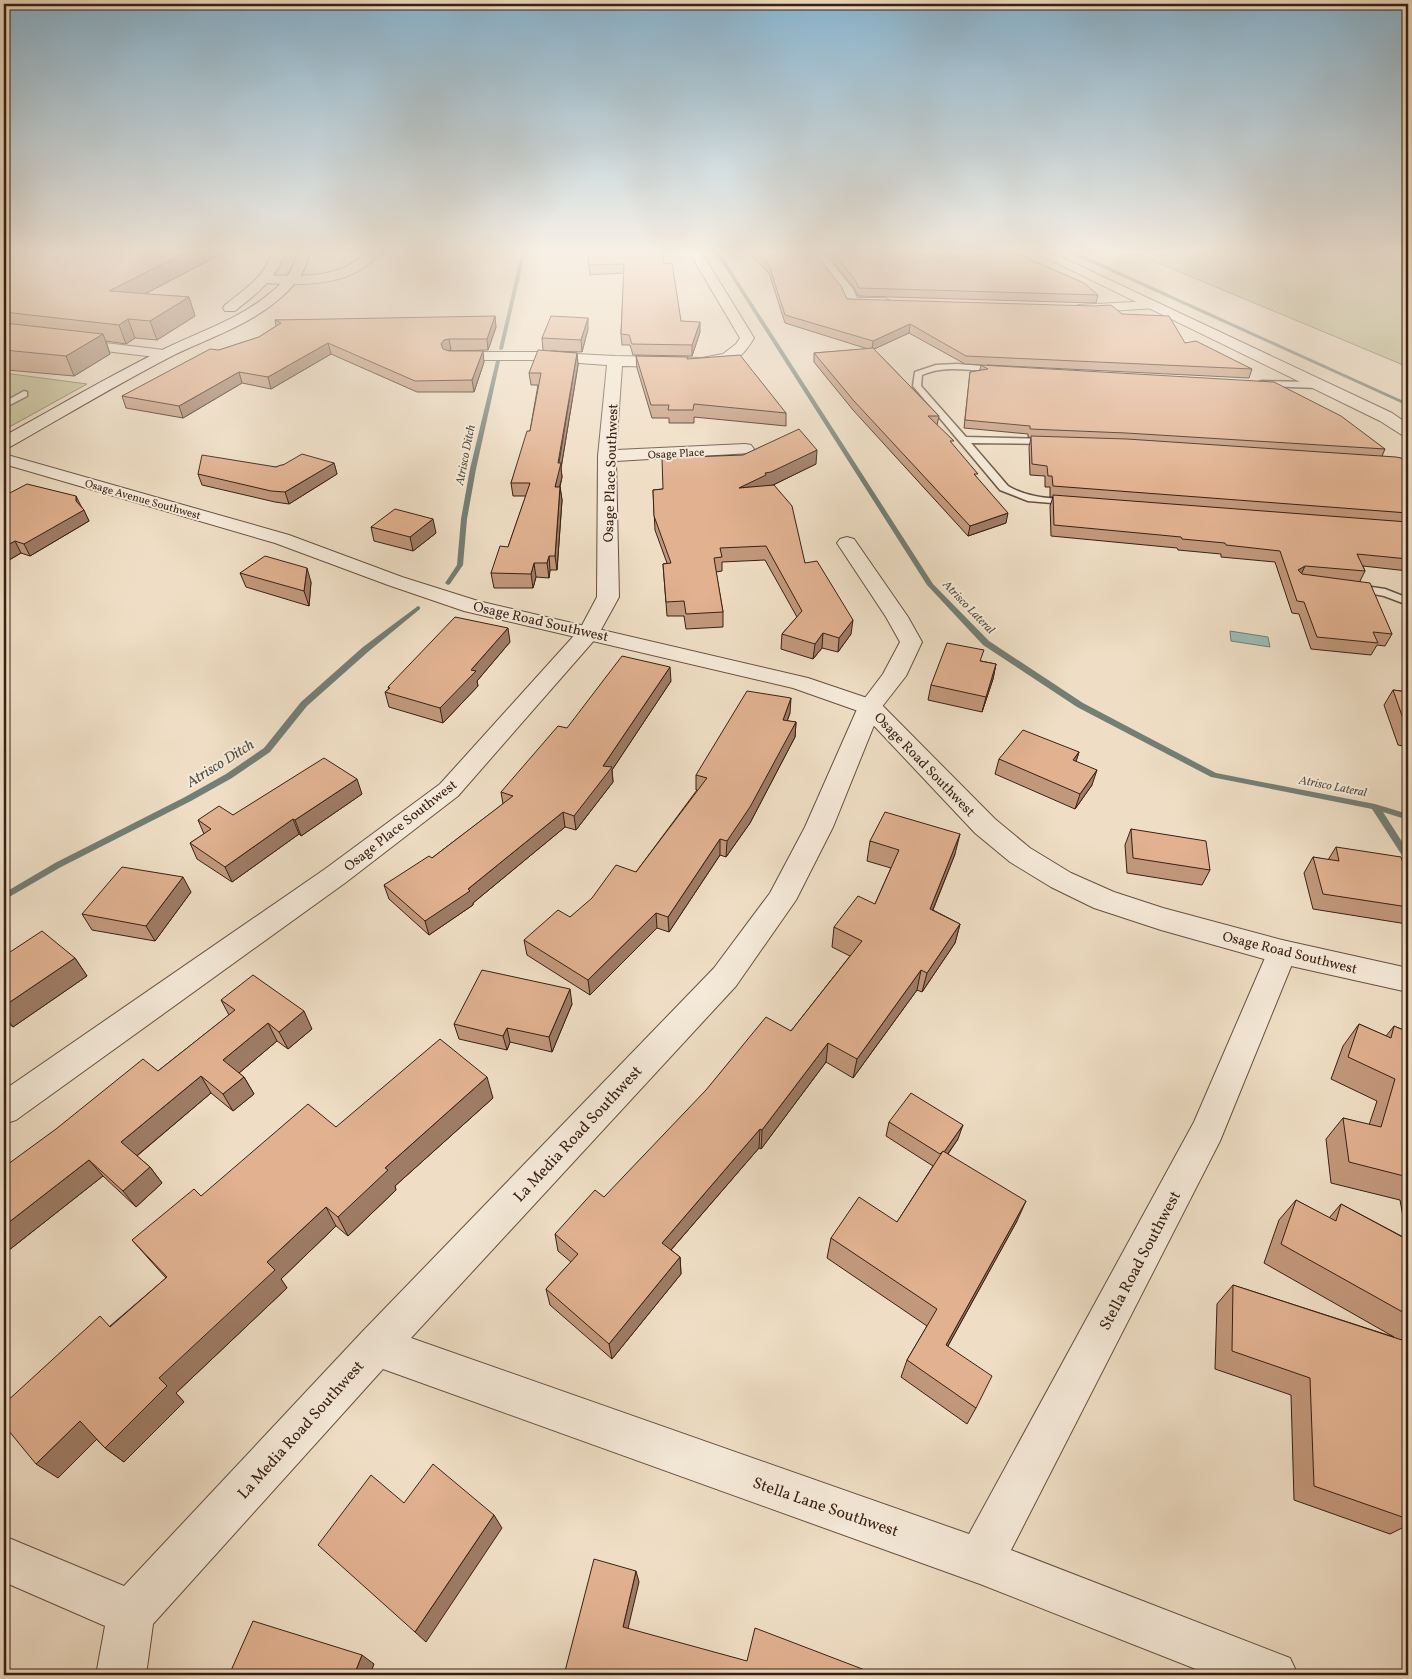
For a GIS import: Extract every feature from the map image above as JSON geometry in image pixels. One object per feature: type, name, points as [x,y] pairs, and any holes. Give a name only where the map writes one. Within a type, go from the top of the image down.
[{"type":"street","points":[[180,346],[191,332],[197,328]]},
{"type":"street","points":[[4,444],[164,354],[223,328]]},
{"type":"street","points":[[451,356],[537,356],[615,361],[702,363],[728,356],[741,347],[747,338],[741,328]]},
{"type":"street","points":[[1200,328],[1386,418],[1408,431]]},
{"type":"street","points":[[4,334],[164,354]]},
{"type":"street","name":"Osage Place Southwest","points":[[4,1109],[335,876],[449,790],[589,632],[608,597],[607,456],[615,361]]},
{"type":"street","name":"Osage Place","points":[[607,456],[745,449]]},
{"type":"street","name":"Osage Avenue Southwest","points":[[4,459],[282,539]]},
{"type":"street","name":"Osage Road Southwest","points":[[282,539],[395,581],[472,606],[800,683],[870,707],[986,826],[1020,855],[1061,880],[1104,900],[1160,919],[1282,952],[1408,980]]},
{"type":"street","name":"La Media Road Southwest","points":[[131,1613],[376,1346],[725,977],[781,900],[819,826],[870,707],[894,676],[911,642],[897,617],[847,543]]},
{"type":"street","name":"Stella Road Southwest","points":[[980,1561],[1208,1130],[1282,952]]},
{"type":"street","name":"Stella Lane Southwest","points":[[376,1346],[980,1561],[1273,1675]]},
{"type":"street","points":[[4,1559],[131,1613],[121,1675]]},
{"type":"lane","points":[[1007,370],[938,367],[925,369],[918,374],[917,386],[1004,488],[1014,495],[1027,499],[1083,504]]},
{"type":"lane","points":[[1251,383],[1318,385]]},
{"type":"lane","points":[[4,405],[24,394]]},
{"type":"lane","points":[[964,440],[1056,441]]},
{"type":"lane","points":[[1339,586],[1378,590],[1393,594],[1408,602]]},
{"type":"green space","points":[[1315,328],[1408,328],[1408,367]]},
{"type":"green space","points":[[4,373],[87,384],[4,430]]},
{"type":"water","points":[[1230,631],[1268,637],[1270,647],[1231,641]]},
{"type":"building","points":[[4,328],[52,328],[103,334],[66,356],[4,350],[4,347],[7,345],[4,345]]},
{"type":"building","points":[[273,328],[491,328],[487,339],[449,339],[444,340],[441,344],[443,349],[449,351],[483,351],[472,380],[415,381],[328,343],[268,377],[239,372],[179,406],[122,396],[210,349],[219,350],[259,337]]},
{"type":"building","points":[[546,328],[585,328],[581,340],[542,338]]},
{"type":"building","points":[[621,328],[698,328],[692,345],[632,344],[629,335],[621,334]]},
{"type":"building","points":[[830,328],[901,328],[873,341]]},
{"type":"building","points":[[918,328],[1176,328],[1185,343],[1196,341],[1252,369],[966,356]]},
{"type":"building","points":[[873,348],[939,416],[928,416],[954,441],[950,441],[978,474],[974,474],[1008,513],[970,526],[854,401],[814,353]]},
{"type":"building","points":[[538,350],[577,353],[558,463],[561,463],[555,487],[560,487],[555,556],[549,556],[547,563],[534,563],[531,574],[491,573],[500,546],[508,547],[530,483],[511,483],[527,431],[530,431],[541,373],[529,373]]},
{"type":"building","points":[[740,355],[786,413],[694,404],[693,410],[668,410],[669,405],[651,405],[636,356],[688,357],[687,359]]},
{"type":"building","points":[[981,365],[1274,382],[1341,416],[1385,449],[1030,429],[1030,426],[965,420],[970,372],[988,369]]},
{"type":"building","points":[[799,429],[817,450],[771,472],[765,473],[766,475],[739,488],[774,485],[792,506],[805,563],[817,561],[853,620],[839,638],[823,633],[815,644],[782,634],[802,611],[766,546],[720,548],[722,557],[714,558],[723,612],[686,614],[684,601],[666,602],[663,564],[671,563],[654,516],[653,490],[663,489],[662,458],[743,455]]},
{"type":"building","points":[[1031,436],[1127,439],[1401,458],[1408,464],[1408,513],[1053,486],[1052,476],[1048,476],[1047,466],[1032,464]]},
{"type":"building","points":[[302,454],[334,463],[285,492],[271,491],[198,474],[202,455],[276,467]]},
{"type":"building","points":[[27,484],[76,496],[76,501],[84,510],[24,544],[15,541],[4,547],[4,496]]},
{"type":"building","points":[[1053,495],[1408,522],[1408,559],[1357,554],[1365,571],[1305,566],[1298,570],[1302,574],[1370,583],[1392,634],[1373,632],[1378,643],[1317,637],[1304,602],[1297,601],[1280,551],[1182,539],[1181,537],[1054,525]]},
{"type":"building","points":[[395,509],[433,519],[410,537],[371,527]]},
{"type":"building","points":[[265,556],[307,568],[304,591],[240,573]]},
{"type":"building","points":[[455,617],[508,628],[471,670],[476,671],[440,708],[385,692],[390,688],[388,687]]},
{"type":"building","points":[[947,643],[984,650],[980,661],[996,664],[986,697],[931,685]]},
{"type":"building","points":[[622,656],[670,667],[603,766],[612,767],[574,816],[563,812],[468,889],[470,891],[425,921],[384,885],[429,856],[432,858],[513,796],[501,792],[558,726],[567,728]]},
{"type":"building","points":[[1393,690],[1408,692],[1408,730],[1407,730]]},
{"type":"building","points":[[747,691],[791,698],[783,720],[796,722],[750,807],[727,841],[720,839],[668,917],[656,913],[588,980],[524,940],[558,910],[570,917],[592,898],[616,865],[636,872],[707,778],[696,775]]},
{"type":"building","points":[[1023,730],[1079,752],[1073,760],[1097,770],[1080,794],[999,759]]},
{"type":"building","points":[[324,758],[357,779],[295,820],[293,819],[225,867],[190,843],[211,829],[198,820],[219,806],[233,815]]},
{"type":"building","points":[[885,812],[960,834],[930,909],[960,924],[927,973],[921,970],[857,1059],[828,1043],[762,1130],[760,1129],[662,1243],[680,1257],[609,1344],[546,1289],[578,1254],[555,1234],[595,1190],[604,1197],[706,1090],[766,1017],[791,1031],[862,941],[834,927],[858,896],[875,904],[899,850],[870,841]]},
{"type":"building","points":[[1131,829],[1206,841],[1210,870],[1133,858]]},
{"type":"building","points":[[1336,847],[1401,857],[1408,879],[1408,907],[1323,894],[1313,857],[1339,861]]},
{"type":"building","points":[[122,867],[183,877],[146,926],[82,914]]},
{"type":"building","points":[[42,931],[75,958],[4,1006],[4,956]]},
{"type":"building","points":[[482,970],[570,989],[549,1037],[507,1028],[503,1036],[454,1024]]},
{"type":"building","points":[[253,975],[304,1011],[279,1032],[268,1023],[223,1060],[244,1077],[223,1094],[201,1076],[121,1142],[150,1167],[123,1191],[89,1160],[4,1226],[4,1167],[56,1129],[143,1059],[158,1071],[235,1010],[221,1000]]},
{"type":"building","points":[[1359,1024],[1391,1038],[1394,1026],[1408,1032],[1408,1177],[1349,1162],[1343,1118],[1381,1127],[1395,1079],[1348,1057]]},
{"type":"building","points":[[440,1039],[487,1077],[385,1168],[388,1170],[338,1217],[326,1207],[267,1262],[275,1270],[159,1378],[167,1386],[105,1448],[80,1421],[36,1464],[4,1425],[4,1404],[100,1316],[110,1327],[167,1277],[132,1240],[194,1189],[201,1196],[308,1104],[336,1127]]},
{"type":"building","points":[[911,1093],[963,1125],[944,1152],[940,1154],[889,1122]]},
{"type":"building","points":[[943,1151],[1026,1201],[946,1345],[992,1376],[976,1408],[907,1360],[937,1309],[831,1238],[859,1197],[897,1222]]},
{"type":"building","points":[[1296,1200],[1336,1221],[1341,1204],[1408,1240],[1408,1315],[1281,1244]]},
{"type":"building","points":[[1233,1285],[1408,1342],[1408,1408],[1405,1407],[1408,1447],[1408,1519],[1314,1486],[1310,1378],[1232,1351]]},
{"type":"building","points":[[433,1464],[494,1515],[415,1632],[318,1545],[371,1475],[404,1503]]},
{"type":"building","points":[[594,1559],[636,1571],[623,1627],[747,1661],[755,1628],[878,1675],[564,1675]]},
{"type":"building","points":[[253,1621],[362,1655],[354,1675],[229,1675]]},
{"type":"waterway","points":[[501,349],[506,328]]},
{"type":"waterway","name":"Atrisco Lateral","points":[[766,328],[930,585],[986,643],[1080,705],[1214,775],[1375,807]]},
{"type":"waterway","points":[[1240,328],[1408,405]]},
{"type":"waterway","name":"Atrisco Ditch","points":[[448,583],[460,565],[464,519],[473,469],[498,361]]},
{"type":"waterway","name":"Atrisco Ditch","points":[[4,897],[58,865],[188,799],[229,776],[267,750],[304,704],[366,649],[418,608]]},
{"type":"waterway","name":"Atrisco Lateral","points":[[1375,807],[1408,817]]},
{"type":"waterway","points":[[1375,807],[1408,858]]}]
